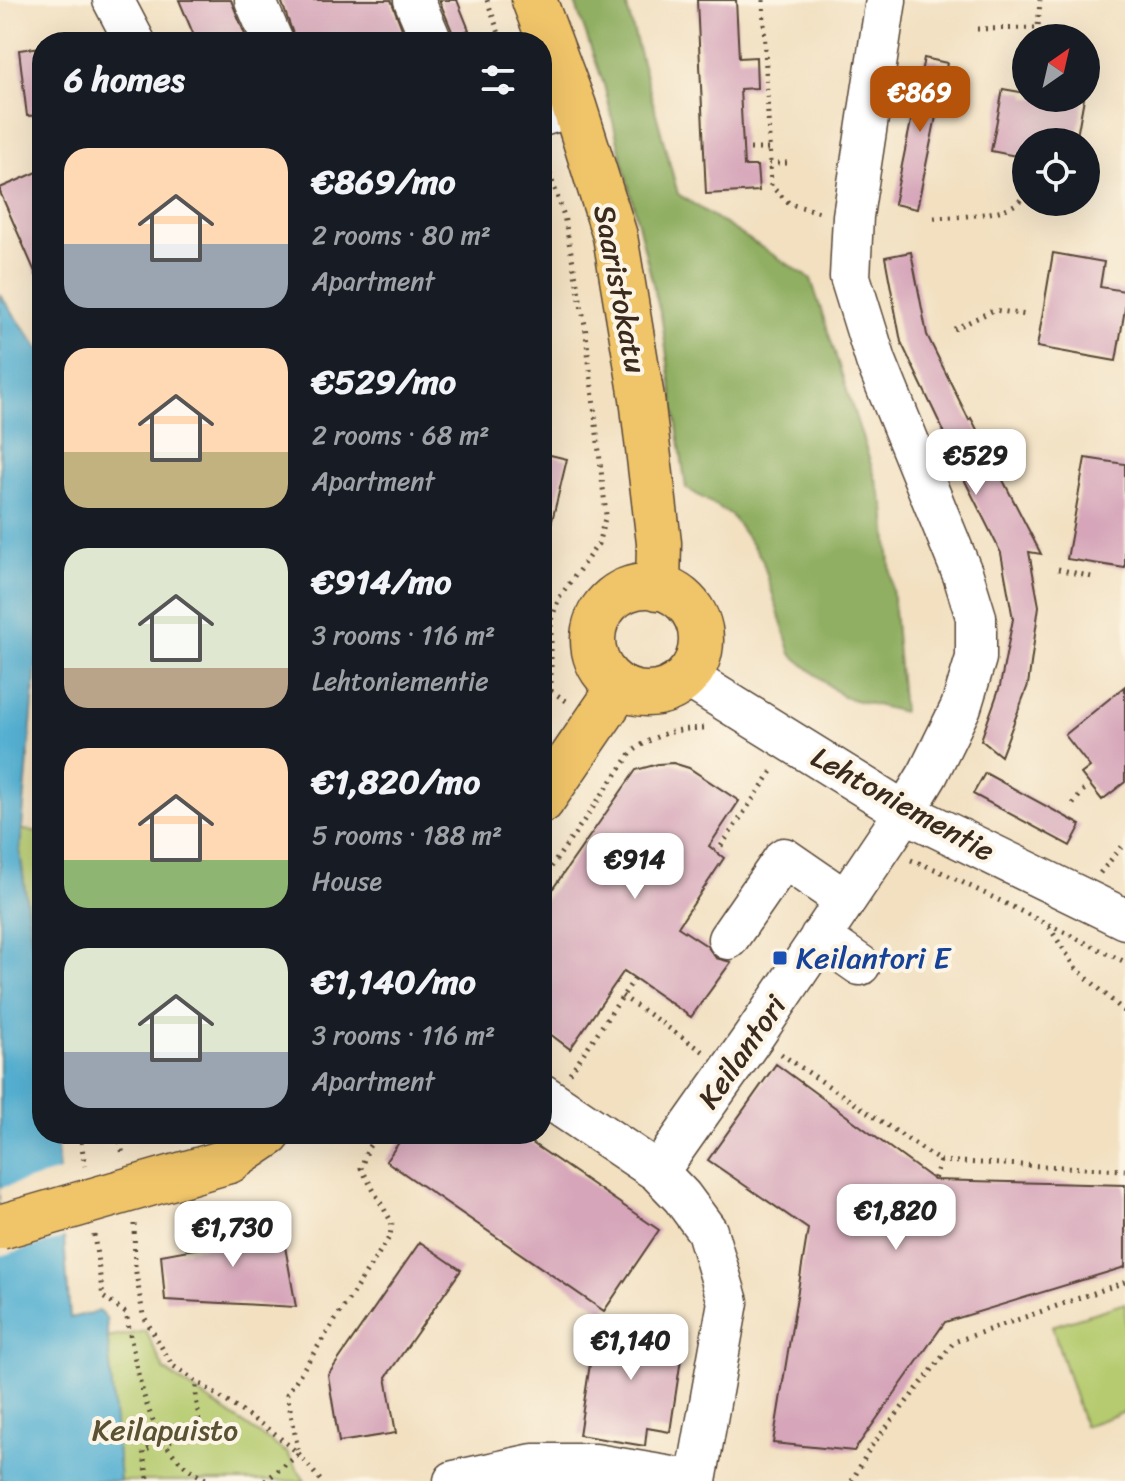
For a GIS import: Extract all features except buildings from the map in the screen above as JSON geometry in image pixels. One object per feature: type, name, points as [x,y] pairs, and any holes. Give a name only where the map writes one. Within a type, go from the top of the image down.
[{"type":"main road","name":"Saaristokatu","points":[[534,0],[541,32]]},
{"type":"main road","name":"Saaristokatu","points":[[552,83],[558,111],[615,236],[647,442],[659,543],[658,588]]},
{"type":"main road","points":[[643,586],[673,593],[686,603],[695,616],[700,632],[696,663],[687,677],[676,686],[648,694],[620,687],[608,677],[599,665],[593,635],[604,607],[629,589],[643,586]]},
{"type":"main road","points":[[552,786],[620,687]]},
{"type":"main road","points":[[0,1227],[229,1161],[254,1144]]},
{"type":"street","points":[[113,0],[130,32]]},
{"type":"street","points":[[255,0],[269,32]]},
{"type":"street","points":[[414,0],[428,32]]},
{"type":"street","name":"Keilantori","points":[[658,1172],[905,812],[928,774],[961,707],[976,658],[976,617],[963,575],[876,361],[850,277],[853,216],[886,0]]},
{"type":"street","name":"Lehtoniementie","points":[[687,677],[905,812],[1125,919]]},
{"type":"street","points":[[728,939],[784,858],[845,900]]},
{"type":"street","points":[[820,937],[860,965]]},
{"type":"street","points":[[454,1481],[533,1464],[595,1464],[696,1481],[728,1302],[707,1231],[682,1197],[658,1172],[629,1151],[555,1086]]},
{"type":"path","points":[[487,0],[498,32]]},
{"type":"path","points":[[763,0],[771,186],[790,204],[826,214],[853,216]]},
{"type":"path","points":[[977,29],[1038,28],[1040,0]]},
{"type":"path","points":[[750,149],[768,149]]},
{"type":"path","points":[[769,163],[792,163]]},
{"type":"path","points":[[552,181],[564,216],[585,325],[606,515],[598,544],[559,598],[552,617]]},
{"type":"path","points":[[934,218],[969,217],[1012,204]]},
{"type":"path","points":[[954,329],[994,310],[1026,315]]},
{"type":"path","points":[[1058,569],[1096,578]]},
{"type":"path","points":[[552,866],[632,752],[650,738],[679,729],[705,728]]},
{"type":"path","points":[[760,761],[787,777]]},
{"type":"path","points":[[721,846],[774,769]]},
{"type":"path","points":[[1073,804],[1086,787]]},
{"type":"path","points":[[882,844],[1125,962]]},
{"type":"path","points":[[1047,924],[1076,968],[1125,1012]]},
{"type":"path","points":[[555,1086],[635,978]]},
{"type":"path","points":[[622,996],[711,1057]]},
{"type":"path","points":[[770,1046],[940,1161],[1125,1170]]},
{"type":"path","points":[[121,1144],[124,1163]]},
{"type":"path","points":[[299,1454],[287,1394],[390,1236],[392,1223],[361,1168],[371,1144]]},
{"type":"path","points":[[934,1180],[940,1161]]},
{"type":"path","points":[[132,1210],[135,1267],[143,1315],[172,1365],[274,1433],[299,1454],[321,1481]]},
{"type":"path","points":[[852,1481],[870,1448],[954,1342],[1125,1282]]},
{"type":"path","points":[[103,1297],[126,1313],[153,1424],[181,1461],[211,1481]]},
{"type":"path","points":[[148,1478],[143,1451],[197,1431],[200,1421],[194,1396],[197,1381]]},
{"type":"path","points":[[265,1481],[299,1454]]},
{"type":"green space","points":[[574,0],[625,0],[678,194],[811,279],[885,508],[903,712],[843,697],[791,654],[762,559],[731,515],[686,488],[662,321],[604,85]]},
{"type":"green space","points":[[22,830],[32,831],[32,944],[20,851]]},
{"type":"green space","points":[[1125,1303],[1125,1412],[1084,1426],[1052,1326]]},
{"type":"green space","name":"Keilapuisto","points":[[146,1331],[164,1370],[287,1453],[305,1481],[120,1481],[107,1338]]},
{"type":"water","points":[[0,295],[32,339],[32,714],[20,851],[32,944],[32,1144],[57,1144],[70,1318],[99,1311],[106,1318],[120,1481],[0,1481]]},
{"type":"pier","points":[[63,1170],[68,1237],[0,1256],[0,1188]]},
{"type":"place","name":"Keilantori E","points":[[780,958]]}]
